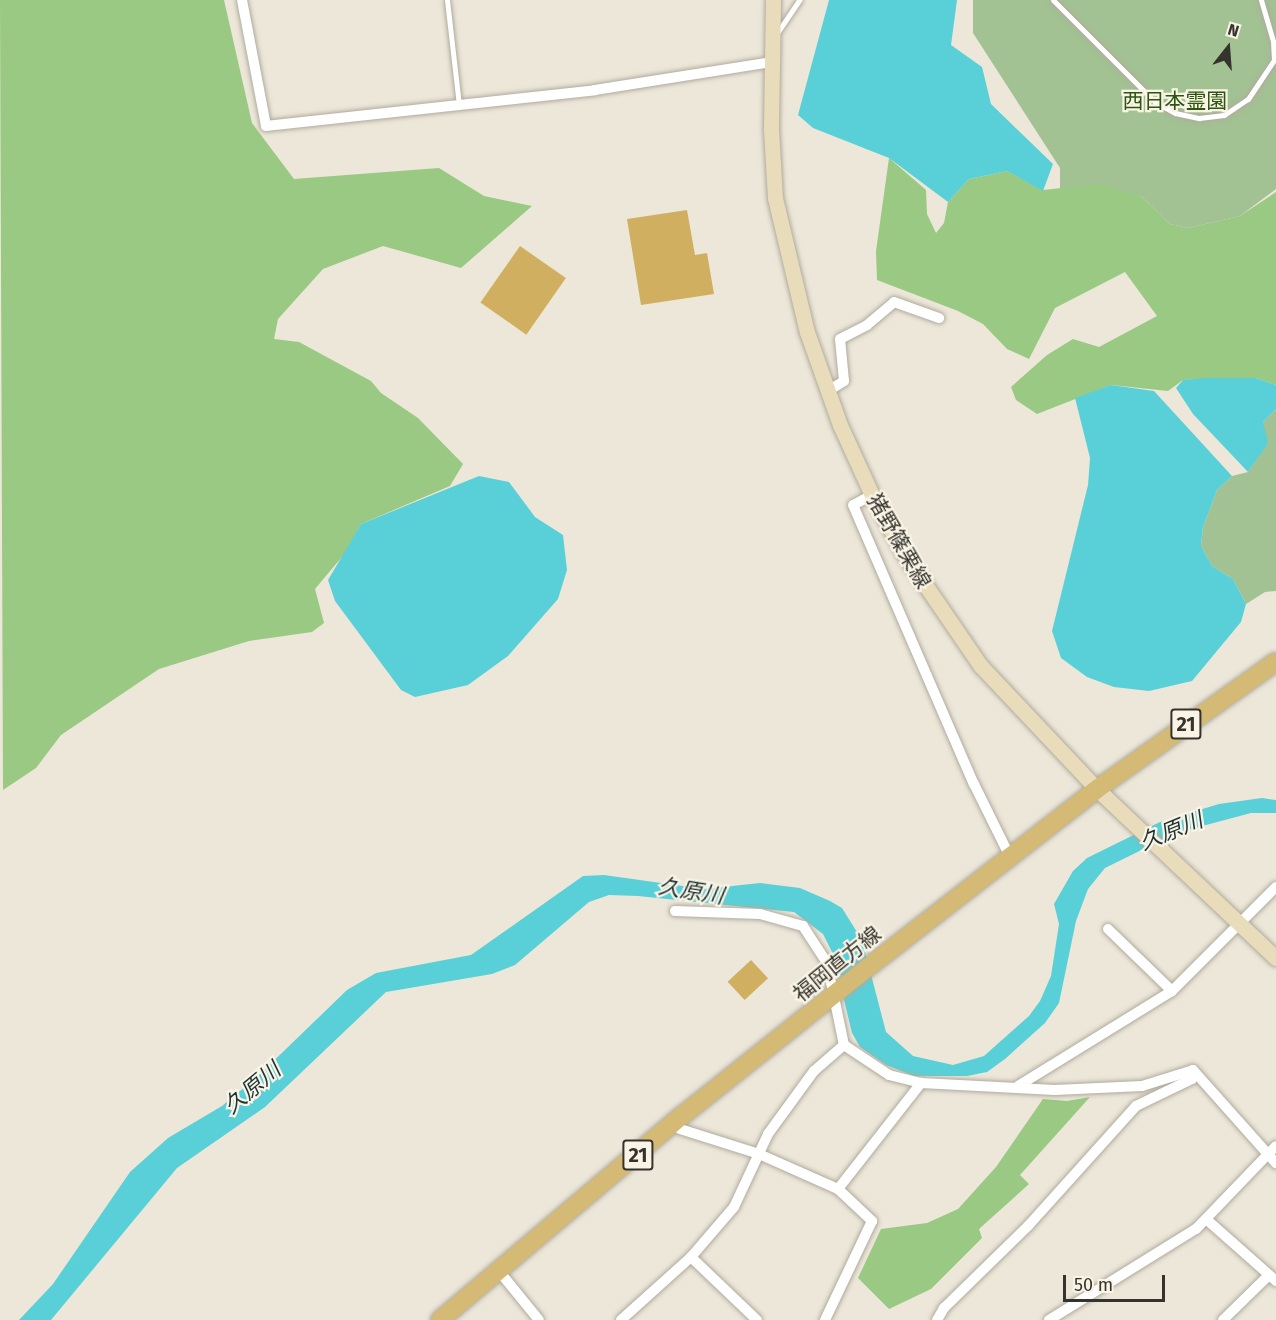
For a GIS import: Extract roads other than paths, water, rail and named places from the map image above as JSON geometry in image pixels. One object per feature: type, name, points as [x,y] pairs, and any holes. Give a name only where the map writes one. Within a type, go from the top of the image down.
[{"type":"main road","name":"猪野篠栗線","points":[[773,0],[771,62],[775,198],[791,275],[828,391],[872,495],[910,564],[980,665],[1097,789],[1276,958]]},
{"type":"main road","name":"福岡直方線","points":[[440,1320],[674,1123],[880,958],[1097,789],[1276,662]]},
{"type":"street","points":[[242,0],[266,126],[460,107],[771,62]]},
{"type":"street","points":[[828,391],[844,381],[840,339],[867,325],[894,302],[939,318]]},
{"type":"street","points":[[872,495],[854,506],[974,784],[1010,857]]},
{"type":"street","points":[[1018,1086],[1172,991],[1276,887]]},
{"type":"street","points":[[675,911],[760,914],[803,926],[826,963],[844,1045],[890,1075],[921,1083],[1119,1089],[1193,1070]]},
{"type":"street","points":[[1108,929],[1172,991]]},
{"type":"street","points":[[621,1320],[691,1257],[734,1207],[768,1134],[814,1071],[844,1045]]},
{"type":"street","points":[[1049,1320],[1206,1219],[1274,1155],[1193,1070]]},
{"type":"street","points":[[937,1320],[944,1308],[1028,1226],[1136,1106],[1192,1079],[1193,1070]]},
{"type":"street","points":[[838,1189],[921,1083]]},
{"type":"street","points":[[674,1123],[680,1129],[759,1154],[838,1189],[872,1221],[825,1320]]},
{"type":"street","points":[[1206,1219],[1272,1279],[1223,1320]]},
{"type":"street","points":[[691,1257],[757,1320]]},
{"type":"street","points":[[499,1271],[539,1320]]},
{"type":"lane","points":[[447,0],[460,107]]},
{"type":"lane","points":[[772,39],[792,15],[799,0]]},
{"type":"lane","points":[[1053,0],[1155,102],[1175,113],[1199,118],[1224,115],[1248,99],[1274,60],[1273,42],[1261,0]]},
{"type":"water","points":[[829,0],[957,0],[951,45],[982,67],[991,104],[1053,164],[1043,191],[1007,171],[969,179],[948,202],[889,158],[813,128],[798,115]]},
{"type":"water","points":[[1256,378],[1276,385],[1276,409],[1263,422],[1268,443],[1248,472],[1193,414],[1176,388],[1183,380]]},
{"type":"water","points":[[1111,385],[1154,391],[1232,476],[1217,490],[1203,527],[1201,546],[1212,566],[1233,579],[1246,604],[1241,622],[1192,681],[1149,691],[1114,687],[1087,677],[1061,658],[1052,631],[1088,485],[1090,458],[1075,398]]},
{"type":"water","points":[[479,476],[509,482],[535,517],[563,535],[567,570],[558,599],[508,656],[468,685],[415,697],[401,690],[335,601],[328,580],[361,524]]},
{"type":"water","name":"久原川","points":[[1262,798],[1276,800],[1276,813],[1251,813],[1176,833],[1105,868],[1088,889],[1076,921],[1059,1003],[1045,1023],[1005,1059],[987,1072],[967,1076],[914,1076],[886,1065],[860,1047],[852,1033],[833,954],[823,934],[794,912],[638,896],[609,895],[589,902],[515,965],[492,974],[386,992],[265,1107],[177,1168],[51,1320],[19,1320],[53,1284],[130,1172],[168,1138],[222,1106],[257,1077],[347,990],[376,973],[471,955],[583,876],[604,875],[704,889],[760,883],[800,888],[830,901],[842,908],[862,940],[886,1032],[913,1056],[953,1065],[984,1056],[1029,1016],[1040,1001],[1051,976],[1059,924],[1054,904],[1073,871],[1087,858],[1160,822],[1219,804]]},
{"type":"park label","name":"西日本霊園","points":[[1175,101]]}]
